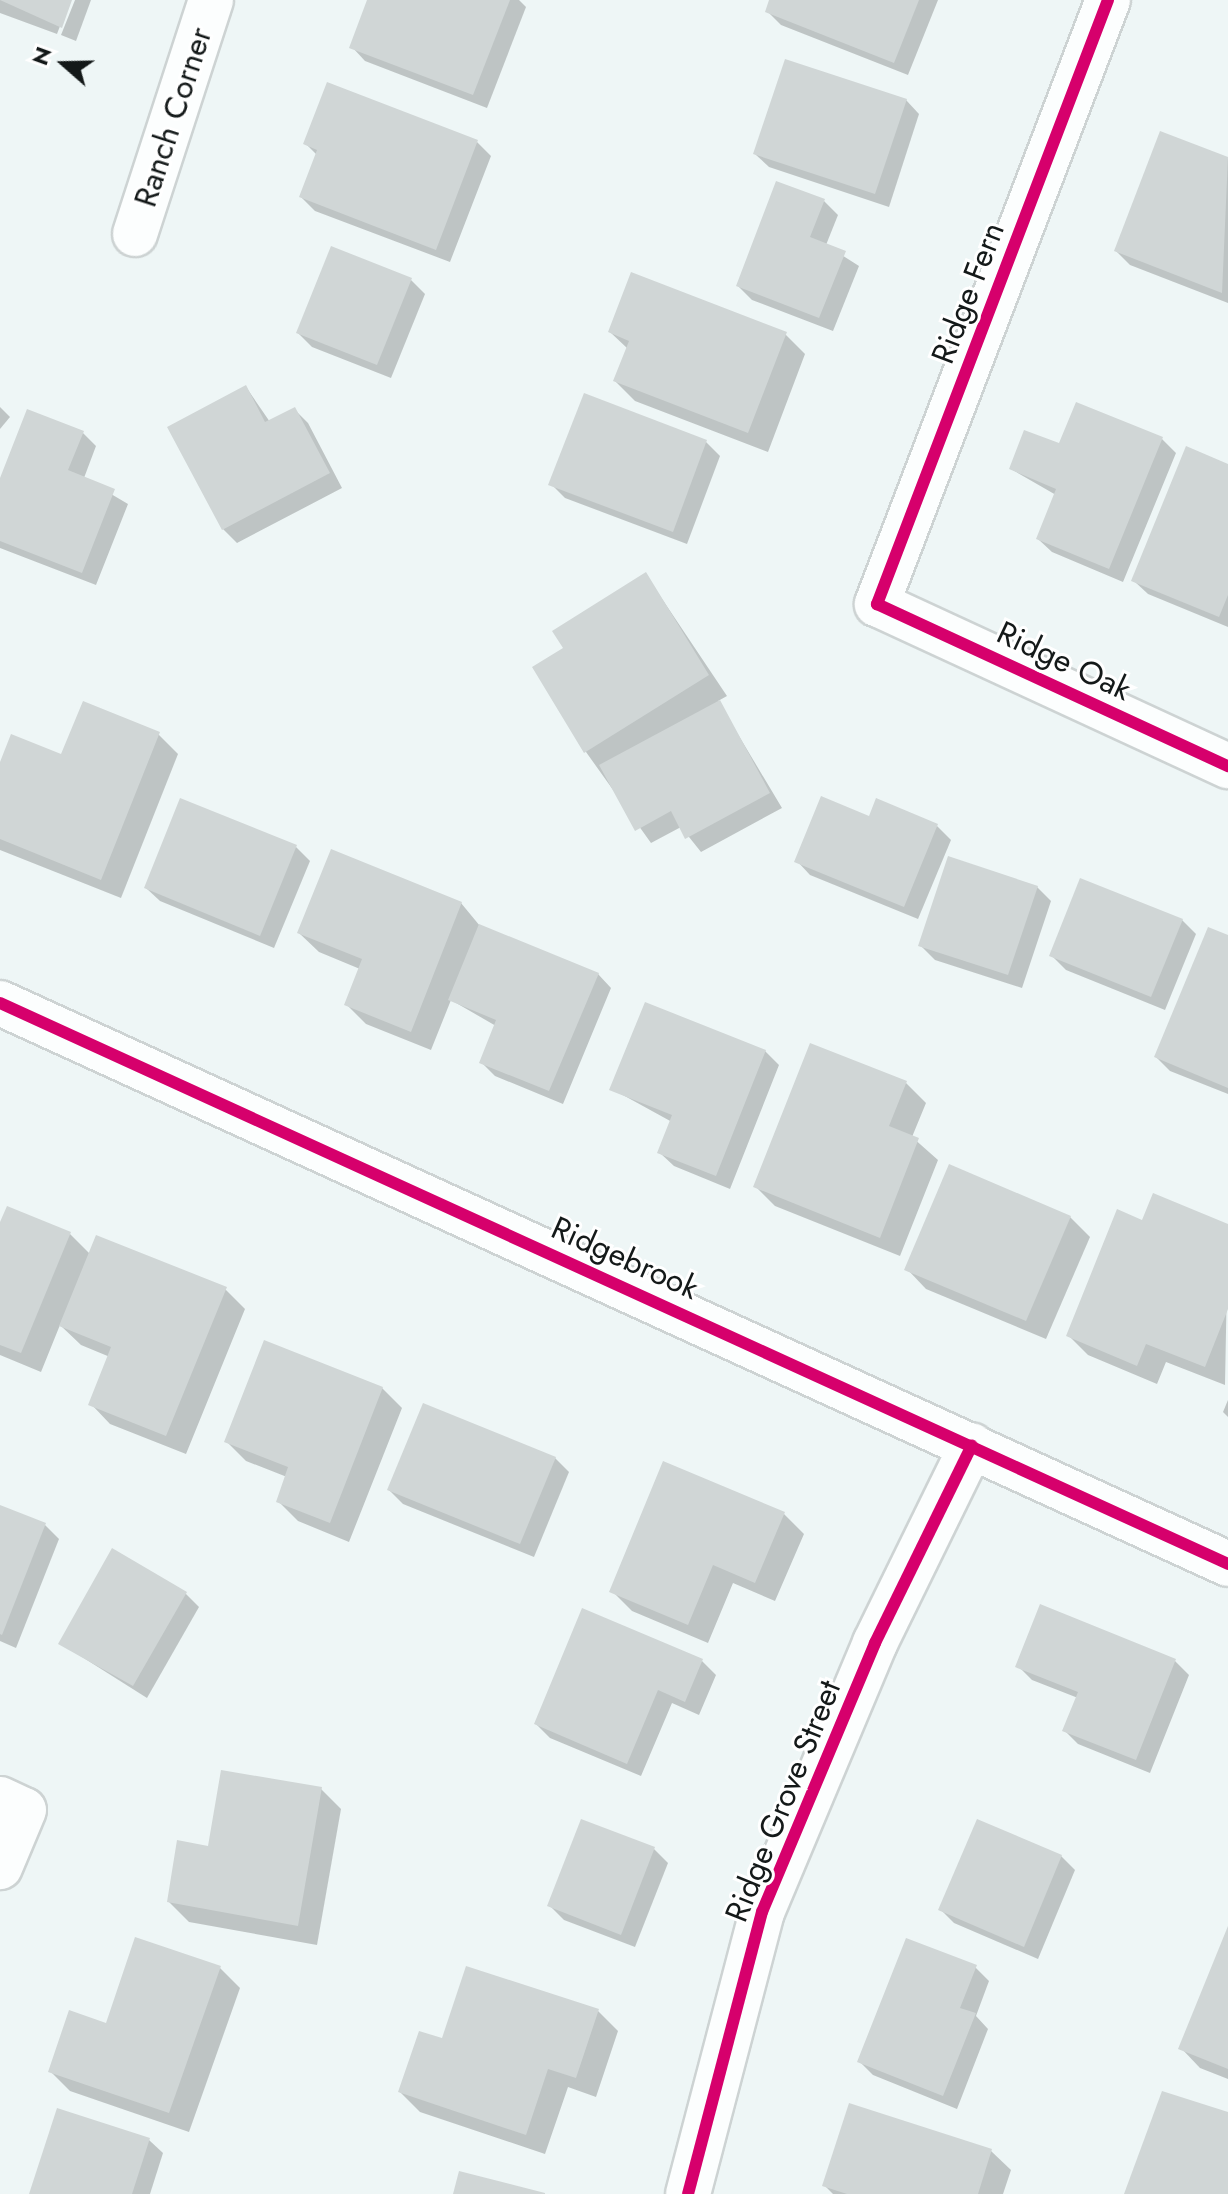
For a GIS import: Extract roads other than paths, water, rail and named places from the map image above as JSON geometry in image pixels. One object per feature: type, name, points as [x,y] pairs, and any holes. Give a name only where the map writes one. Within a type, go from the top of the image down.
[{"type":"street","name":"Ranch Corner","points":[[135,234],[211,0]]},
{"type":"street","name":"Ridge Fern","points":[[877,604],[1108,0]]},
{"type":"street","name":"Ridge Oak","points":[[877,604],[1228,766]]},
{"type":"street","name":"Ridgebrook","points":[[0,1003],[1228,1564]]},
{"type":"street","name":"Ridge Grove Street","points":[[688,2194],[762,1912],[875,1643],[972,1445]]},
{"type":"street","points":[[0,1867],[12,1805]]}]
